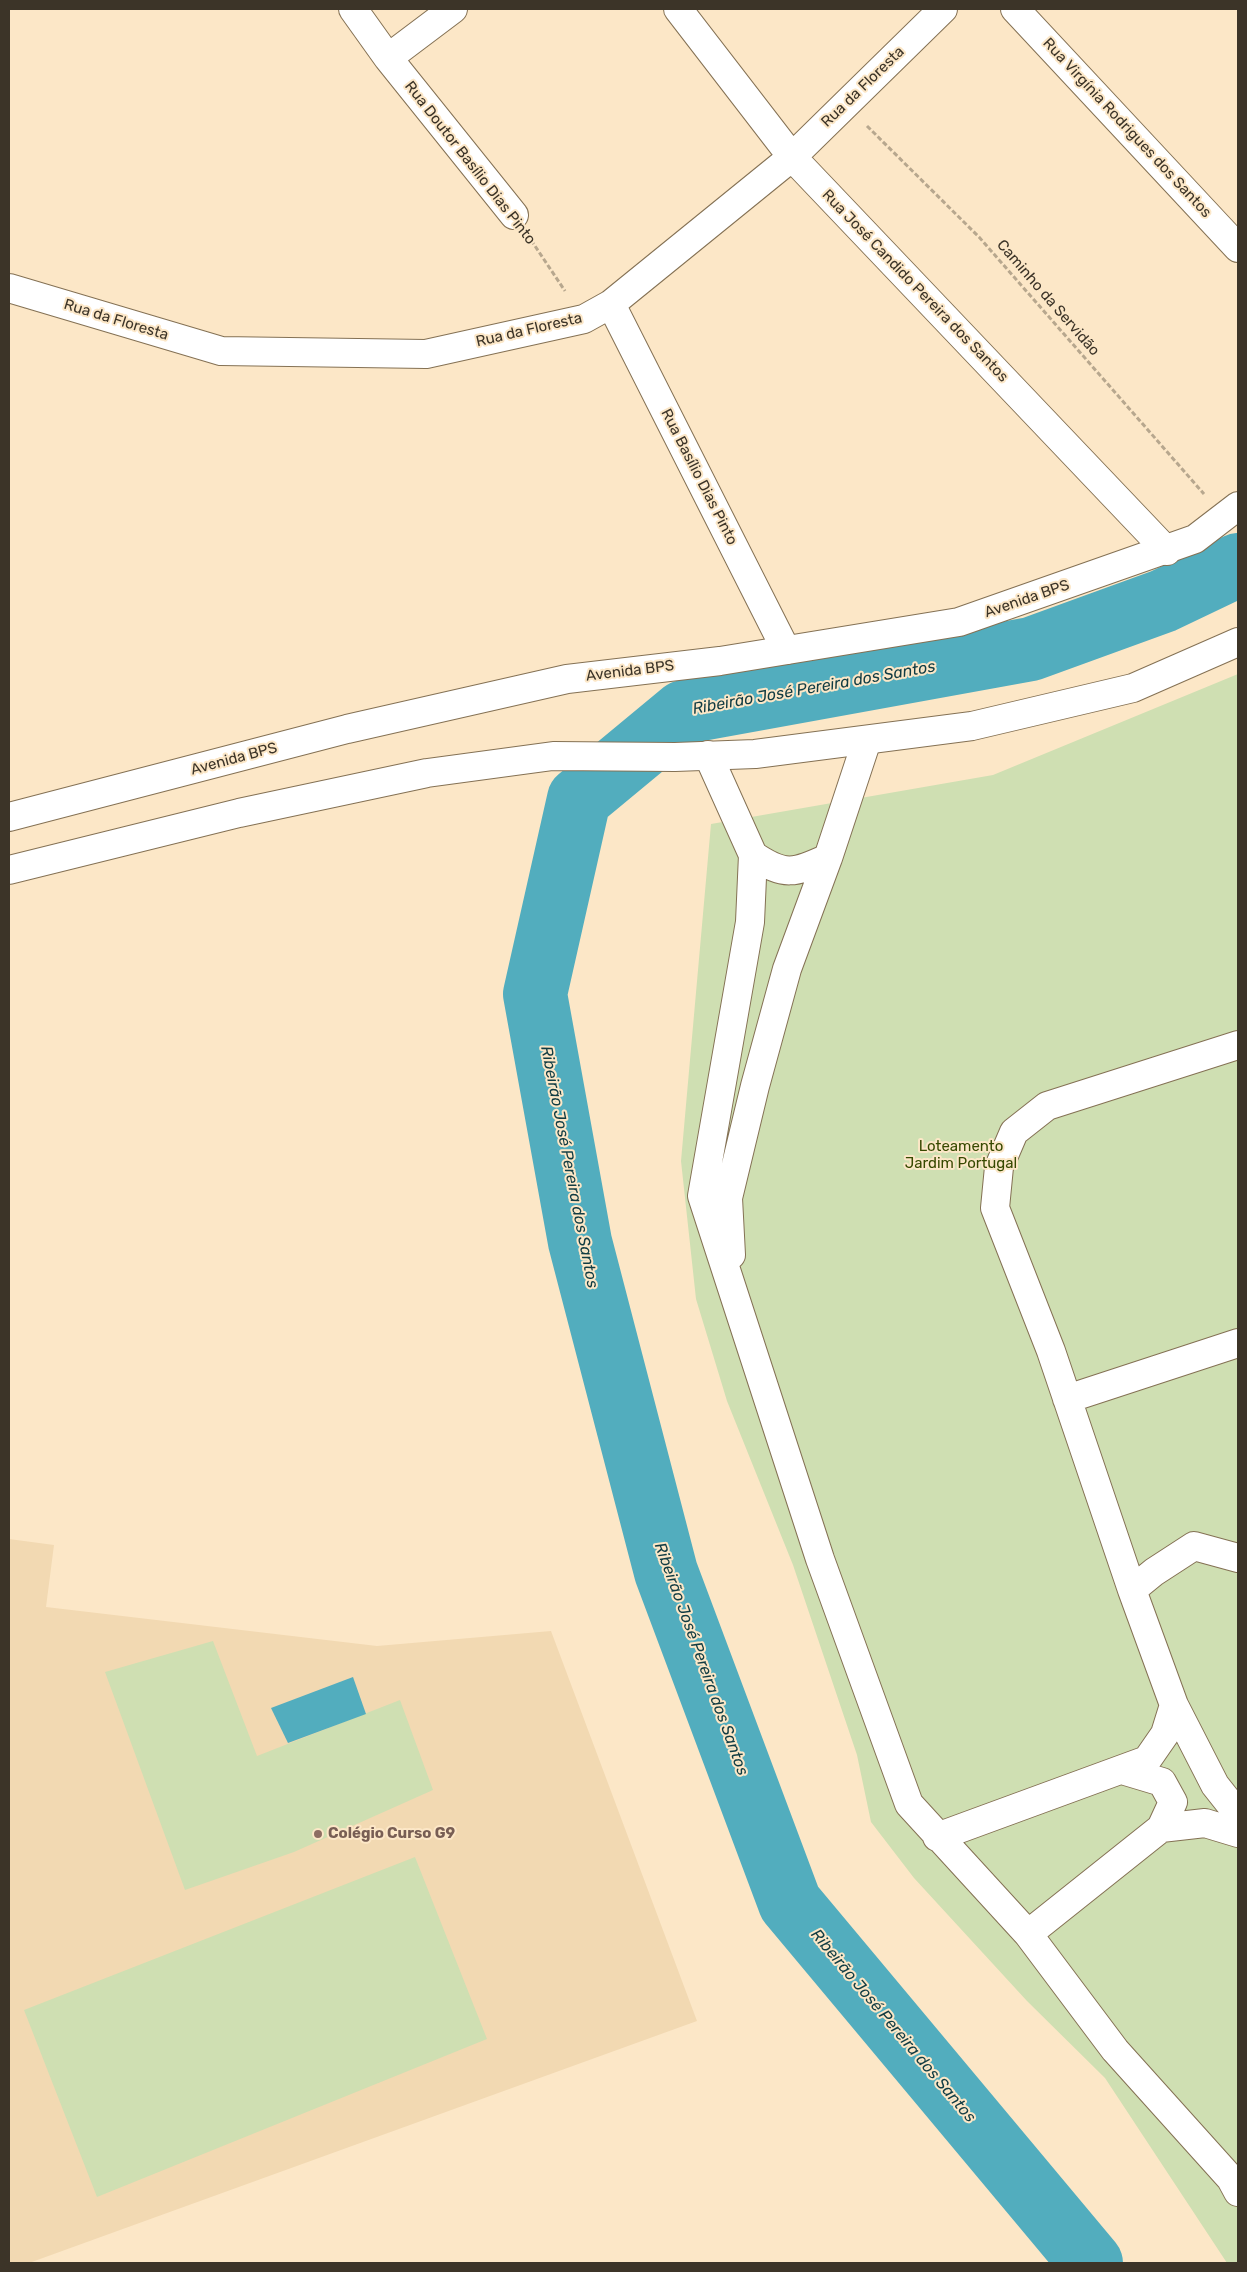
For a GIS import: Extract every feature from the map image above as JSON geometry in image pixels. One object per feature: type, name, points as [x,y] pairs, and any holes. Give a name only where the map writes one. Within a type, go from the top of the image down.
[{"type":"street","name":"Rua Doutor Basílio Dias Pinto","points":[[353,9],[388,58],[514,215]]},
{"type":"street","points":[[388,58],[453,9]]},
{"type":"street","name":"Rua José Candido Pereira dos Santos","points":[[678,9],[792,157],[1166,551]]},
{"type":"street","name":"Rua da Floresta","points":[[9,288],[220,352],[426,354],[584,319],[611,304],[792,157],[943,9]]},
{"type":"street","name":"Rua Virgínia Rodrigues dos Santos","points":[[1015,9],[1238,248]]},
{"type":"street","name":"Rua Basílio Dias Pinto","points":[[611,304],[786,650]]},
{"type":"street","name":"Avenida BPS","points":[[9,817],[347,728],[567,679],[720,661],[959,622],[1166,551],[1195,539],[1231,511]]},
{"type":"street","points":[[9,870],[239,813],[427,773],[552,756],[675,757],[755,754],[972,726],[1133,688],[1238,642]]},
{"type":"street","points":[[734,1294],[728,1198],[755,1086],[787,969],[828,858],[867,740]]},
{"type":"street","points":[[708,755],[753,856],[750,922],[702,1196],[820,1559],[909,1804],[937,1837],[1028,1934],[1116,2050],[1231,2179],[1238,2192]]},
{"type":"street","points":[[753,856],[770,867],[787,871],[803,870],[828,858]]},
{"type":"street","points":[[1238,1045],[1047,1106],[1014,1132],[1000,1168],[996,1208],[1067,1399],[1132,1590],[1174,1704],[1215,1785],[1238,1814]]},
{"type":"street","points":[[1067,1399],[1238,1343]]},
{"type":"street","points":[[1132,1590],[1154,1572],[1194,1546],[1238,1558]]},
{"type":"street","points":[[937,1837],[1147,1760],[1164,1734],[1174,1704]]},
{"type":"street","points":[[1028,1934],[1161,1828],[1173,1802],[1162,1782],[1122,1770]]},
{"type":"street","points":[[1161,1828],[1205,1823],[1238,1833]]},
{"type":"path","name":"Caminho da Servidão","points":[[844,105],[980,237],[1231,511]]},
{"type":"path","name":"Rua Doutor Basílio Dias Pinto","points":[[514,215],[584,319]]},
{"type":"shaded area","name":"Colégio Curso G9","points":[[9,1539],[54,1545],[46,1607],[377,1646],[551,1631],[697,2021],[29,2263],[9,2263]]},
{"type":"green space","name":"Loteamento Jardim Portugal","points":[[1238,674],[1238,2263],[1227,2263],[1105,2078],[1027,2001],[914,1878],[871,1822],[857,1755],[793,1565],[727,1401],[696,1299],[681,1161],[711,824],[993,775]]},
{"type":"green space","points":[[213,1641],[257,1756],[400,1700],[433,1790],[294,1852],[185,1890],[105,1672]]},
{"type":"green space","points":[[415,1857],[487,2039],[97,2197],[24,2010]]},
{"type":"water","points":[[353,1677],[366,1714],[288,1743],[271,1708]]},
{"type":"waterway","name":"Ribeirão José Pereira dos Santos","points":[[1091,2263],[790,1903],[666,1572],[580,1242],[535,994],[579,799],[684,712],[1031,649],[1163,601],[1238,565]]},
{"type":"place","name":"Colégio Curso G9","points":[[318,1834]]}]
